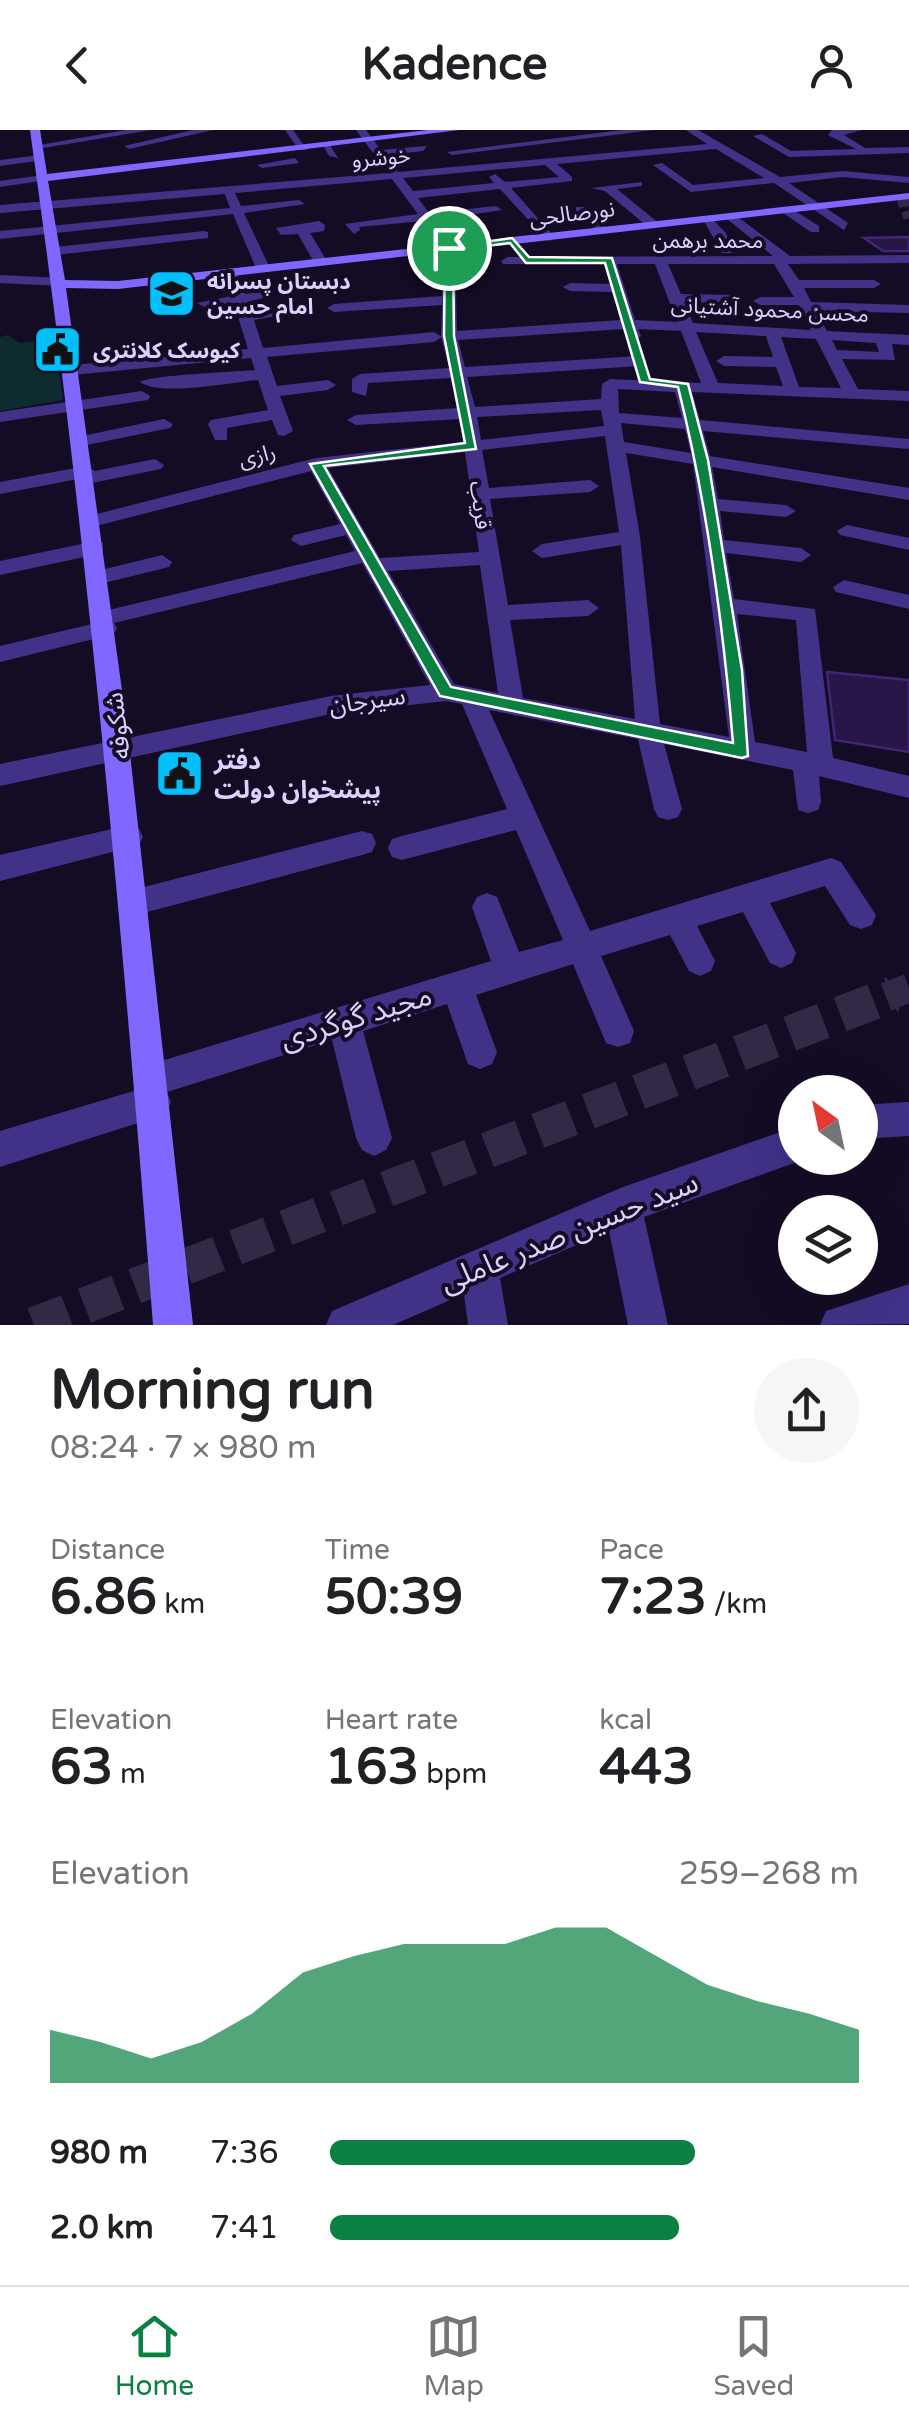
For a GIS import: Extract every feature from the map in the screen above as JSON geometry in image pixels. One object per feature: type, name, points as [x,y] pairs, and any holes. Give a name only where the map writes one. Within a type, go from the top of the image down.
[{"type":"main road","points":[[43,178],[210,159],[261,162],[303,148],[331,151],[365,135],[454,130]]},
{"type":"main road","name":"شکوفه","points":[[37,143],[77,404],[120,746],[173,1325]]},
{"type":"main road","name":"نورصالحی","points":[[60,283],[103,286],[705,219],[722,213],[909,196]]},
{"type":"street","points":[[124,137],[146,130]]},
{"type":"street","points":[[18,142],[208,130]]},
{"type":"street","points":[[502,135],[550,144],[649,130]]},
{"type":"street","points":[[691,130],[777,180],[844,226]]},
{"type":"street","points":[[776,131],[793,130]]},
{"type":"street","points":[[289,131],[303,148]]},
{"type":"street","points":[[628,131],[661,151]]},
{"type":"street","points":[[854,131],[832,133],[866,150]]},
{"type":"street","points":[[365,135],[449,248]]},
{"type":"street","points":[[598,136],[624,155]]},
{"type":"street","points":[[758,136],[790,154],[909,150]]},
{"type":"street","points":[[124,137],[139,167]]},
{"type":"street","points":[[452,152],[515,139]]},
{"type":"street","points":[[515,139],[532,163]]},
{"type":"street","points":[[830,140],[845,151],[854,170]]},
{"type":"street","points":[[0,162],[37,143]]},
{"type":"street","points":[[805,144],[820,152]]},
{"type":"street","points":[[774,146],[658,165],[691,189],[716,182],[777,180],[854,170],[909,180]]},
{"type":"street","points":[[364,165],[423,148]]},
{"type":"street","points":[[198,150],[210,159]]},
{"type":"street","name":"خوشرو","points":[[0,209],[661,151],[727,152]]},
{"type":"street","points":[[261,162],[295,160]]},
{"type":"street","points":[[387,192],[568,180],[548,162]]},
{"type":"street","points":[[486,167],[538,218],[548,236]]},
{"type":"street","points":[[616,168],[654,200],[626,203]]},
{"type":"street","points":[[0,184],[43,178]]},
{"type":"street","points":[[606,194],[638,184]]},
{"type":"street","points":[[592,189],[626,203],[652,224]]},
{"type":"street","points":[[228,191],[235,210],[252,231],[264,268]]},
{"type":"street","points":[[2,242],[53,241],[235,210],[299,204]]},
{"type":"street","points":[[354,230],[351,224],[496,210]]},
{"type":"street","points":[[580,210],[602,230]]},
{"type":"street","points":[[787,210],[815,229]]},
{"type":"street","points":[[722,213],[764,242],[787,270],[851,391]]},
{"type":"street","points":[[705,219],[720,233],[727,250]]},
{"type":"street","points":[[286,235],[306,236],[319,226]]},
{"type":"street","points":[[53,241],[110,250],[204,235]]},
{"type":"street","points":[[306,236],[320,262]]},
{"type":"street","points":[[512,240],[526,260],[531,276]]},
{"type":"street","points":[[764,242],[780,240]]},
{"type":"street","name":"قریب","points":[[449,248],[442,336],[468,415],[512,704]]},
{"type":"street","points":[[844,249],[858,260]]},
{"type":"street","name":"محمد برهمن","points":[[508,261],[713,260],[722,275],[787,270],[830,260],[909,259]]},
{"type":"street","points":[[609,260],[645,382]]},
{"type":"street","points":[[660,260],[710,385]]},
{"type":"street","points":[[830,260],[843,283]]},
{"type":"street","points":[[787,270],[843,283],[876,280],[881,307]]},
{"type":"street","points":[[221,436],[218,424],[280,422],[230,272]]},
{"type":"street","points":[[0,279],[60,283]]},
{"type":"street","points":[[570,287],[618,288]]},
{"type":"street","points":[[204,302],[264,296]]},
{"type":"street","points":[[675,298],[735,299]]},
{"type":"street","points":[[334,308],[447,300]]},
{"type":"street","points":[[760,301],[909,309]]},
{"type":"street","points":[[246,317],[303,310]]},
{"type":"street","name":"محسن محمود آشتیانی","points":[[72,370],[570,321],[909,340]]},
{"type":"street","points":[[771,330],[792,389]]},
{"type":"street","points":[[832,354],[889,356],[882,338]]},
{"type":"street","points":[[724,360],[784,362]]},
{"type":"street","points":[[360,392],[360,379],[639,362]]},
{"type":"street","points":[[668,809],[648,734],[630,537],[610,384],[645,382],[909,396]]},
{"type":"street","points":[[0,417],[180,383],[328,385]]},
{"type":"street","points":[[682,384],[702,460],[742,751]]},
{"type":"street","points":[[356,420],[468,415],[695,426],[909,444]]},
{"type":"street","points":[[82,441],[164,424]]},
{"type":"street","points":[[615,424],[702,460],[909,494]]},
{"type":"street","name":"رازی","points":[[92,521],[316,464],[615,424]]},
{"type":"street","points":[[876,424],[909,426]]},
{"type":"street","points":[[316,464],[458,694],[524,816],[572,951],[618,1031]]},
{"type":"street","points":[[0,488],[148,466],[147,487]]},
{"type":"street","points":[[480,494],[590,486]]},
{"type":"street","points":[[707,504],[786,511]]},
{"type":"street","points":[[295,574],[294,546],[354,527]]},
{"type":"street","points":[[847,531],[909,544]]},
{"type":"street","points":[[542,551],[630,537]]},
{"type":"street","points":[[714,546],[801,555]]},
{"type":"street","points":[[0,568],[96,548]]},
{"type":"street","points":[[0,654],[105,623],[208,606],[295,574],[373,559],[488,558]]},
{"type":"street","points":[[100,577],[162,562]]},
{"type":"street","points":[[844,586],[909,602]]},
{"type":"street","points":[[724,604],[807,614],[813,764],[808,802]]},
{"type":"street","points":[[496,613],[588,608]]},
{"type":"street","name":"سیرجان","points":[[0,775],[120,746],[331,704],[458,694],[813,764],[909,787]]},
{"type":"street","points":[[402,848],[524,816]]},
{"type":"street","points":[[0,868],[130,837]]},
{"type":"street","points":[[136,902],[362,842]]},
{"type":"street","name":"مجید گوگردی","points":[[0,1149],[344,1020],[831,871],[861,915]]},
{"type":"street","points":[[750,896],[780,953]]},
{"type":"street","points":[[487,907],[510,970]]},
{"type":"street","points":[[677,919],[700,961]]},
{"type":"street","points":[[457,986],[480,1052]]},
{"type":"street","points":[[344,1020],[374,1138]]},
{"type":"street","points":[[878,1121],[909,1119]]},
{"type":"street","name":"سید حسین صدر عاملی","points":[[346,1325],[623,1206],[778,1151]]},
{"type":"street","points":[[623,1206],[648,1325]]},
{"type":"street","points":[[480,1267],[488,1325]]},
{"type":"street","points":[[840,1325],[909,1304]]},
{"type":"green space","points":[[8,335],[19,343],[55,340],[63,400],[0,411],[0,337]]},
{"type":"building","points":[[909,237],[909,251],[883,251],[864,238]]},
{"type":"building","points":[[827,672],[909,680],[909,752],[835,740]]},
{"type":"tunnel","points":[[909,200],[903,202],[909,218]]},
{"type":"tunnel","points":[[886,997],[909,988]]},
{"type":"tunnel","points":[[34,1325],[893,994]]},
{"type":"place","name":"دبستان پسرانه امام حسین","points":[[172,294]]},
{"type":"place","name":"کیوسک کلانتری","points":[[58,350]]},
{"type":"place","name":"دفتر پیشخوان دولت","points":[[179,774]]},
{"type":"route","points":[[512,240],[526,260],[609,260],[645,382],[682,384],[702,460],[734,670],[742,751],[446,692],[316,464],[472,446],[449,336],[449,248],[512,240]]}]
